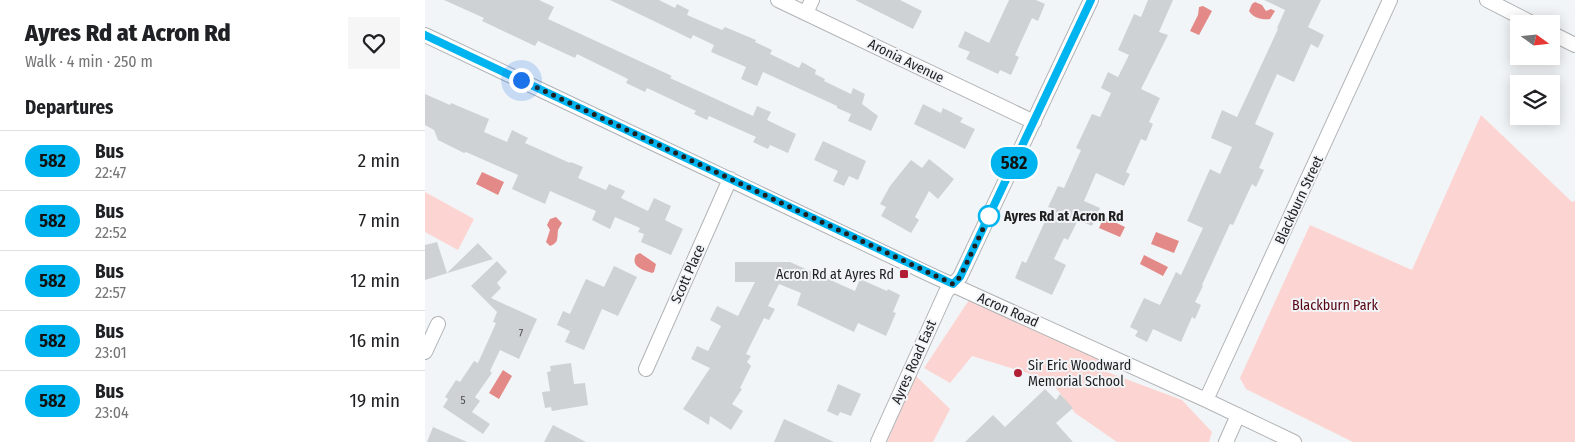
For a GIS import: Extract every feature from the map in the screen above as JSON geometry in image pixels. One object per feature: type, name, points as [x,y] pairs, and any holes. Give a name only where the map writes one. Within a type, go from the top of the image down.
[{"type":"street","name":"Aronia Avenue","points":[[778,0],[1034,122]]},
{"type":"street","points":[[806,13],[812,0]]},
{"type":"street","name":"Ayres Road East","points":[[878,442],[946,292],[960,277],[1091,0]]},
{"type":"street","name":"Blackburn Street","points":[[1206,400],[1391,0]]},
{"type":"street","points":[[1487,0],[1516,15]]},
{"type":"street","name":"Acron Road","points":[[425,36],[1294,442]]},
{"type":"street","points":[[1560,38],[1575,45]]},
{"type":"street","name":"Scott Place","points":[[646,369],[730,179]]},
{"type":"street","points":[[425,352],[438,324]]},
{"type":"street","points":[[1226,442],[1238,415]]},
{"type":"green space","name":"Blackburn Park","points":[[1481,115],[1572,202],[1575,201],[1575,442],[1353,442],[1246,389],[1240,378],[1310,225],[1412,270]]},
{"type":"green space","points":[[425,192],[474,219],[458,250],[425,232]]},
{"type":"green space","points":[[971,297],[1102,360],[1099,369],[1182,400],[1212,432],[1209,442],[1117,442],[1075,413],[1050,380],[972,356],[950,383],[924,368]]},
{"type":"green space","points":[[916,376],[950,409],[933,442],[887,442]]},
{"type":"shaded area","points":[[1255,2],[1262,5],[1266,11],[1271,9],[1275,11],[1270,19],[1258,18],[1249,11]]},
{"type":"shaded area","points":[[1203,6],[1212,11],[1199,35],[1190,31],[1198,15],[1199,7]]},
{"type":"shaded area","points":[[482,172],[504,182],[498,195],[476,184]]},
{"type":"shaded area","points":[[556,217],[562,223],[558,230],[556,242],[550,246],[546,242],[550,230],[547,225],[550,219]]},
{"type":"shaded area","points":[[1104,217],[1125,227],[1120,237],[1099,228]]},
{"type":"shaded area","points":[[1156,232],[1179,241],[1174,253],[1151,244]]},
{"type":"shaded area","points":[[640,253],[656,264],[654,272],[645,271],[636,265],[636,255]]},
{"type":"shaded area","points":[[1144,255],[1168,267],[1163,276],[1140,264]]},
{"type":"shaded area","points":[[503,370],[512,376],[499,399],[489,393]]},
{"type":"building","points":[[444,0],[539,0],[554,7],[548,19],[672,76],[670,78],[753,116],[757,106],[771,112],[767,120],[796,134],[788,153],[770,145],[768,149],[753,142],[756,137],[709,116],[707,120],[694,114],[696,111],[647,88],[645,92],[626,83],[628,79],[577,54],[575,58],[538,41],[535,46],[482,21],[484,18]]},
{"type":"building","points":[[610,0],[659,0],[675,8],[677,4],[689,10],[687,15],[722,30],[725,27],[756,40],[755,42],[772,50],[770,54],[799,68],[802,62],[816,70],[815,74],[825,79],[824,81],[851,94],[853,88],[865,94],[862,104],[878,116],[871,131],[848,121],[851,114],[837,108],[837,106],[763,72],[757,86],[741,79],[746,67],[711,52],[714,45],[693,35],[691,39]]},
{"type":"building","points":[[855,0],[900,0],[922,11],[913,29]]},
{"type":"building","points":[[1009,0],[1036,0],[1045,4],[1038,21],[1032,18],[1015,55],[1019,57],[1011,75],[1000,70],[998,74],[966,59],[970,52],[958,47],[965,31],[989,43]]},
{"type":"building","points":[[1148,0],[1173,0],[1159,32],[1168,35],[1141,89],[1160,98],[1149,122],[1153,124],[1146,141],[1141,139],[1126,172],[1130,174],[1124,186],[1096,173],[1084,201],[1100,208],[1092,226],[1078,220],[1068,240],[1064,238],[1054,259],[1066,265],[1052,295],[1015,278],[1022,261],[1026,263],[1051,208],[1048,207],[1058,186],[1064,188],[1081,150],[1076,148],[1092,114],[1100,117],[1111,93],[1101,88],[1108,72],[1118,77],[1129,55],[1118,50],[1134,14],[1141,17]]},
{"type":"building","points":[[1264,0],[1321,0],[1308,27],[1324,35],[1318,48],[1311,44],[1294,82],[1277,74],[1255,124],[1274,133],[1259,168],[1264,170],[1256,187],[1252,184],[1233,225],[1230,224],[1195,302],[1201,305],[1195,319],[1192,317],[1181,342],[1153,329],[1147,342],[1135,336],[1138,331],[1130,327],[1144,298],[1160,305],[1176,272],[1181,275],[1203,228],[1187,221],[1210,169],[1220,174],[1232,147],[1211,138],[1222,110],[1237,117],[1285,10]]},
{"type":"building","points":[[425,94],[489,119],[484,132],[507,142],[512,130],[528,138],[525,143],[583,167],[578,178],[606,190],[609,184],[625,191],[621,198],[648,211],[654,198],[671,206],[665,220],[683,229],[671,255],[641,242],[644,234],[638,232],[640,228],[615,217],[610,229],[592,220],[596,211],[550,191],[545,204],[512,189],[518,175],[438,140],[434,130],[425,125]]},
{"type":"building","points":[[923,104],[941,113],[943,108],[963,118],[960,122],[975,129],[965,149],[914,124]]},
{"type":"building","points":[[823,141],[866,161],[858,180],[849,176],[844,186],[833,181],[838,171],[814,160]]},
{"type":"building","points":[[929,159],[954,179],[938,199],[929,191],[915,217],[919,220],[911,233],[881,216],[886,207],[880,204],[890,186],[911,160],[922,168]]},
{"type":"building","points":[[437,242],[447,273],[478,243],[493,259],[425,280],[425,245]]},
{"type":"building","points":[[497,261],[507,272],[497,283],[501,288],[491,298],[537,319],[519,359],[500,350],[490,371],[492,373],[475,397],[480,401],[472,412],[490,424],[483,434],[443,407],[448,399],[445,397],[456,380],[460,382],[474,361],[478,363],[496,323],[493,322],[497,312],[471,286]]},
{"type":"building","points":[[735,262],[790,262],[855,291],[860,279],[900,295],[893,312],[896,313],[886,336],[858,323],[854,332],[797,305],[801,293],[779,284],[768,306],[775,309],[769,320],[764,318],[746,354],[751,356],[747,362],[751,366],[740,388],[742,389],[732,404],[743,411],[731,430],[710,416],[709,425],[683,409],[710,368],[691,359],[697,346],[708,351],[721,326],[710,320],[717,306],[738,316],[755,282],[735,282]]},
{"type":"building","points":[[614,266],[637,277],[618,316],[602,309],[584,350],[565,342],[570,331],[557,325],[563,311],[570,314],[586,279],[604,287]]},
{"type":"building","points":[[571,363],[574,384],[585,383],[588,405],[552,411],[551,407],[545,408],[542,392],[550,391],[547,372],[551,371],[550,366]]},
{"type":"building","points":[[838,384],[861,394],[851,416],[840,412],[838,416],[827,411]]},
{"type":"building","points":[[1045,389],[1056,400],[1060,394],[1073,408],[1056,423],[1073,442],[965,442],[993,415],[1005,427]]},
{"type":"building","points":[[784,419],[834,442],[774,442]]},
{"type":"building","points":[[553,425],[586,442],[544,442]]},
{"type":"building","points":[[433,427],[467,442],[427,442]]},
{"type":"bus line","name":"582","points":[[425,35],[953,284],[960,277],[1091,0]]},
{"type":"place","name":"Ayres Rd at Acron Rd","points":[[989,216]]},
{"type":"place","name":"Acron Rd at Ayres Rd","points":[[904,274]]},
{"type":"place","name":"Sir Eric Woodward Memorial School","points":[[1018,373]]},
{"type":"route","points":[[521,80],[953,284],[960,277],[993,208],[989,216]]}]
